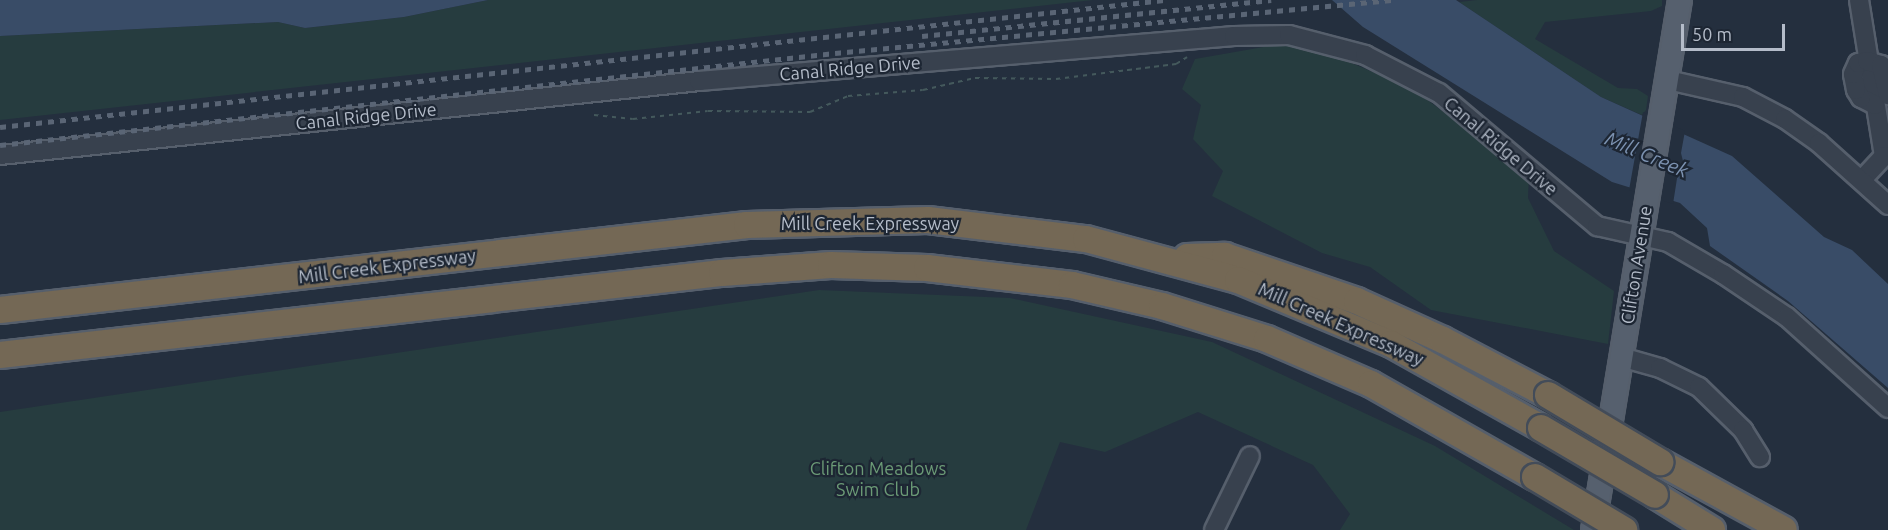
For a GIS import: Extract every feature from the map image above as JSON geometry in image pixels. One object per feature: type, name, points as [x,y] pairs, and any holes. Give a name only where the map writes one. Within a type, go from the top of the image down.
[{"type":"highway","name":"Mill Creek Expressway","points":[[0,310],[796,221],[928,220],[1006,227],[1086,239],[1162,258],[1238,280],[1350,324],[1434,365],[1712,530]]},
{"type":"highway","points":[[1162,258],[1225,256],[1264,267],[1357,301],[1548,395],[1660,462],[1784,530]]},
{"type":"highway","points":[[0,355],[722,273],[831,265],[927,268],[1072,285],[1162,306],[1267,339],[1380,389],[1536,477],[1624,530]]},
{"type":"main road","name":"Clifton Avenue","points":[[1593,530],[1646,206],[1664,112],[1680,0]]},
{"type":"street","points":[[1859,0],[1867,61],[1881,100],[1886,154],[1862,180]]},
{"type":"street","name":"Canal Ridge Drive","points":[[0,155],[699,81],[1206,39],[1289,35],[1338,47],[1398,69],[1439,93],[1484,128],[1597,226],[1642,233],[1668,242],[1723,274],[1787,317],[1888,408]]},
{"type":"street","points":[[1668,80],[1731,94],[1767,109],[1819,143],[1888,205]]},
{"type":"street","points":[[1621,357],[1660,368],[1699,387],[1743,430],[1760,457]]},
{"type":"street","points":[[1214,530],[1250,456]]},
{"type":"path","points":[[594,115],[633,118],[708,111],[810,112],[848,96],[923,90],[975,78],[1056,79],[1176,64],[1206,39]]},
{"type":"green space","points":[[488,0],[1093,0],[0,120],[0,36],[278,22],[305,28],[404,17]]},
{"type":"green space","points":[[1477,0],[1662,0],[1662,6],[1651,11],[1545,22],[1535,39],[1618,88],[1637,89],[1648,96],[1646,110],[1642,115],[1601,97],[1459,2]]},
{"type":"green space","points":[[1280,44],[1349,62],[1411,88],[1529,175],[1528,198],[1554,251],[1614,291],[1608,344],[1431,310],[1370,267],[1322,253],[1212,196],[1223,171],[1193,139],[1201,105],[1182,89],[1195,59]]},
{"type":"green space","name":"Clifton Meadows Swim Club","points":[[819,290],[1010,298],[1212,342],[1435,446],[1574,530],[1340,530],[1350,514],[1313,465],[1198,412],[1105,452],[1060,442],[1026,530],[0,530],[0,412]]},
{"type":"water","points":[[0,0],[488,0],[404,17],[305,28],[278,22],[0,36]]},
{"type":"water","name":"Mill Creek","points":[[1332,0],[1456,0],[1601,97],[1732,156],[1824,237],[1852,250],[1888,284],[1888,388],[1788,301],[1710,246],[1707,228],[1680,203],[1612,182],[1363,27]]},
{"type":"pier","points":[[1643,112],[1685,131],[1681,153],[1684,165],[1678,172],[1673,204],[1629,190]]},
{"type":"railway","points":[[0,127],[1164,0]]},
{"type":"railway","points":[[922,36],[1271,0]]},
{"type":"railway","points":[[0,145],[835,53],[1391,0]]}]
